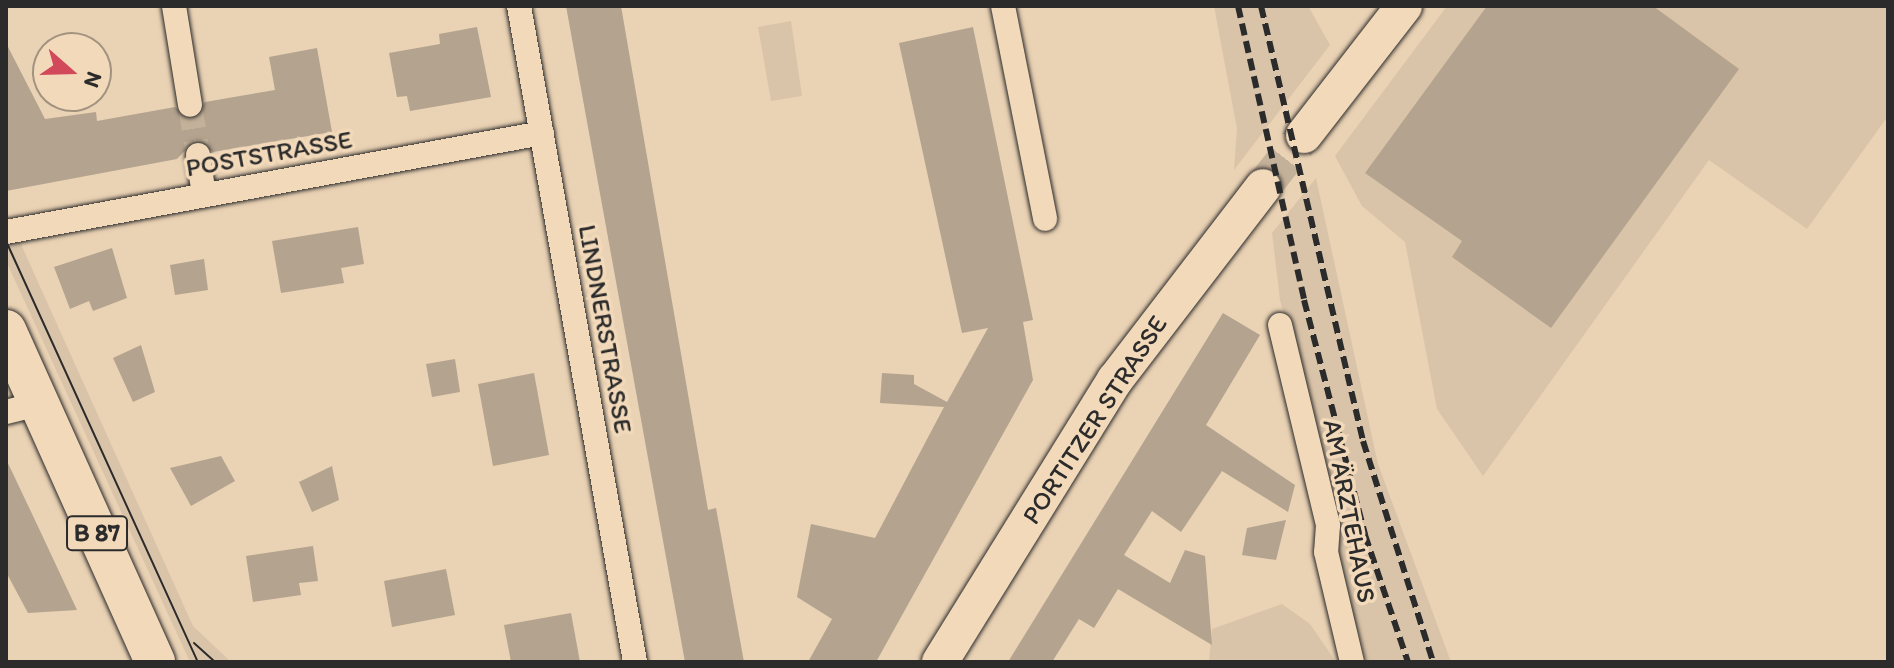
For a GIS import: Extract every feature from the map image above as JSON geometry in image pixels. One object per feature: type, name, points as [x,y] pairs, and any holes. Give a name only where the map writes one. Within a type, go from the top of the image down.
[{"type":"main road","points":[[1304,135],[1404,6]]},
{"type":"main road","name":"PORTITZER STRASSE","points":[[940,662],[1115,380],[1263,187]]},
{"type":"main road","name":"B 87","points":[[6,330],[22,408],[155,662]]},
{"type":"street","points":[[174,6],[190,105]]},
{"type":"street","name":"LINDNERSTRASSE","points":[[519,6],[635,662]]},
{"type":"street","points":[[1003,6],[1045,219]]},
{"type":"street","name":"POSTSTRASSE","points":[[6,232],[542,133]]},
{"type":"street","points":[[198,155],[204,195]]},
{"type":"street","name":"AM ÄRZTEHAUS","points":[[1280,325],[1328,525],[1326,552],[1352,662]]},
{"type":"shaded area","points":[[1214,6],[1308,6],[1330,45],[1234,170],[1237,129]]},
{"type":"shaded area","points":[[1447,6],[1888,6],[1888,116],[1807,229],[1709,160],[1483,476],[1437,409],[1405,242],[1362,206],[1335,156]]},
{"type":"shaded area","points":[[791,21],[802,96],[771,101],[758,27]]},
{"type":"shaded area","points":[[1316,178],[1378,464],[1451,662],[1367,662],[1338,566],[1335,510],[1280,300],[1272,233]]},
{"type":"shaded area","points":[[6,211],[193,626],[231,662],[190,662],[6,261]]},
{"type":"shaded area","points":[[1282,604],[1310,624],[1336,662],[1209,662],[1212,629]]},
{"type":"building","points":[[566,6],[621,6],[708,510],[716,508],[744,662],[685,662]]},
{"type":"building","points":[[1487,6],[1653,6],[1739,69],[1551,328],[1452,257],[1462,241],[1365,173]]},
{"type":"building","points":[[477,27],[491,97],[410,111],[407,96],[397,97],[389,53],[440,44],[439,34]]},
{"type":"building","points":[[973,27],[1033,320],[1023,322],[1033,380],[876,662],[808,662],[832,619],[797,597],[811,524],[875,538],[944,407],[880,403],[882,373],[914,375],[914,384],[947,402],[988,328],[962,333],[899,43]]},
{"type":"building","points":[[6,43],[32,94],[32,112],[41,112],[45,119],[96,112],[97,121],[175,107],[193,120],[205,102],[275,90],[269,57],[317,48],[332,132],[213,152],[195,140],[177,159],[6,191]]},
{"type":"building","points":[[358,227],[364,264],[341,268],[344,283],[281,293],[272,241]]},
{"type":"building","points":[[112,248],[127,298],[93,311],[89,301],[70,309],[54,267]]},
{"type":"building","points":[[204,259],[208,290],[175,295],[170,265]]},
{"type":"building","points":[[1223,313],[1260,335],[1206,425],[1295,485],[1288,512],[1222,471],[1181,532],[1152,511],[1124,555],[1170,583],[1185,550],[1205,556],[1212,645],[1118,589],[1094,628],[1079,619],[1052,662],[1008,662]]},
{"type":"building","points":[[141,345],[155,392],[133,402],[113,358]]},
{"type":"building","points":[[455,359],[460,392],[432,397],[426,364]]},
{"type":"building","points":[[534,373],[549,455],[493,466],[478,384]]},
{"type":"building","points":[[221,456],[235,481],[191,506],[170,468]]},
{"type":"building","points":[[6,459],[77,610],[28,613],[6,572]]},
{"type":"building","points":[[332,466],[339,500],[312,512],[299,482]]},
{"type":"building","points":[[1286,520],[1276,560],[1242,555],[1247,528]]},
{"type":"building","points":[[313,546],[318,581],[299,583],[301,595],[253,602],[246,556]]},
{"type":"building","points":[[446,569],[455,615],[392,627],[384,581]]},
{"type":"building","points":[[571,613],[580,662],[511,662],[504,625]]},
{"type":"tunnel","points":[[190,105],[198,155]]},
{"type":"tunnel","points":[[1263,187],[1304,135]]},
{"type":"tram line","points":[[6,241],[198,662]]},
{"type":"tram line","points":[[194,643],[215,662]]},
{"type":"railway","points":[[1238,6],[1304,300],[1365,535],[1408,662]]},
{"type":"railway","points":[[1261,6],[1363,441],[1433,662]]}]
